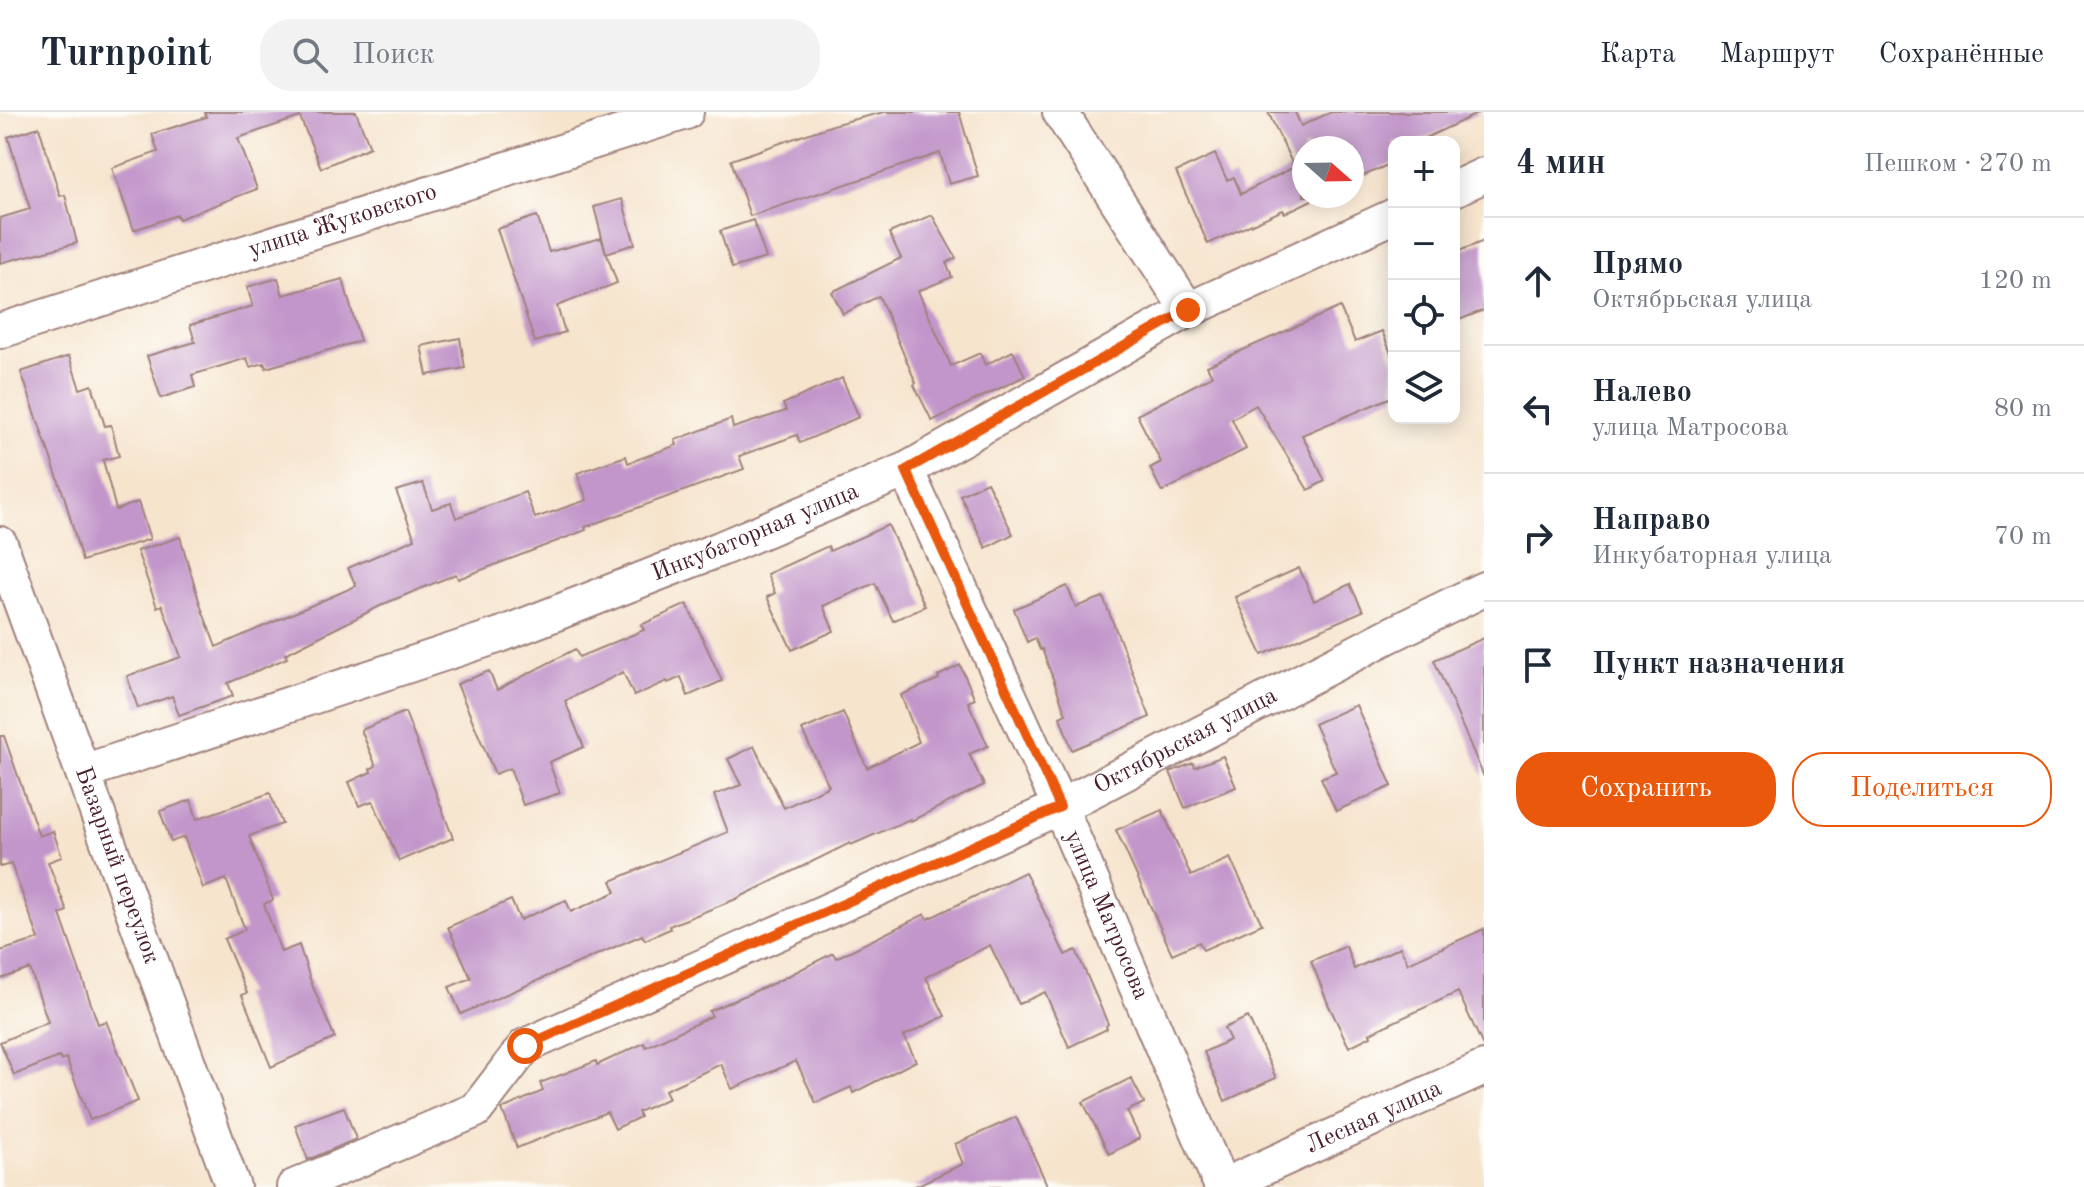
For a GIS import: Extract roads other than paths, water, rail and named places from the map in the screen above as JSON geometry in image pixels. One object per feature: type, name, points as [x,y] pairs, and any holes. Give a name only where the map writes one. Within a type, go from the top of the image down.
[{"type":"street","name":"улица Жуковского","points":[[0,331],[686,112]]},
{"type":"street","points":[[1060,112],[1188,310]]},
{"type":"street","points":[[1460,186],[1484,175]]},
{"type":"street","name":"Инкубаторная улица","points":[[83,772],[500,635],[720,549],[906,470],[1188,310],[1388,219]]},
{"type":"street","name":"улица Матросова","points":[[906,470],[1060,807],[1222,1187]]},
{"type":"street","name":"Базарный переулок","points":[[0,544],[233,1187]]},
{"type":"street","name":"Октябрьская улица","points":[[294,1187],[476,1110],[525,1046],[1060,807],[1484,589]]},
{"type":"street","name":"Лесная улица","points":[[1222,1187],[1484,1068]]}]
